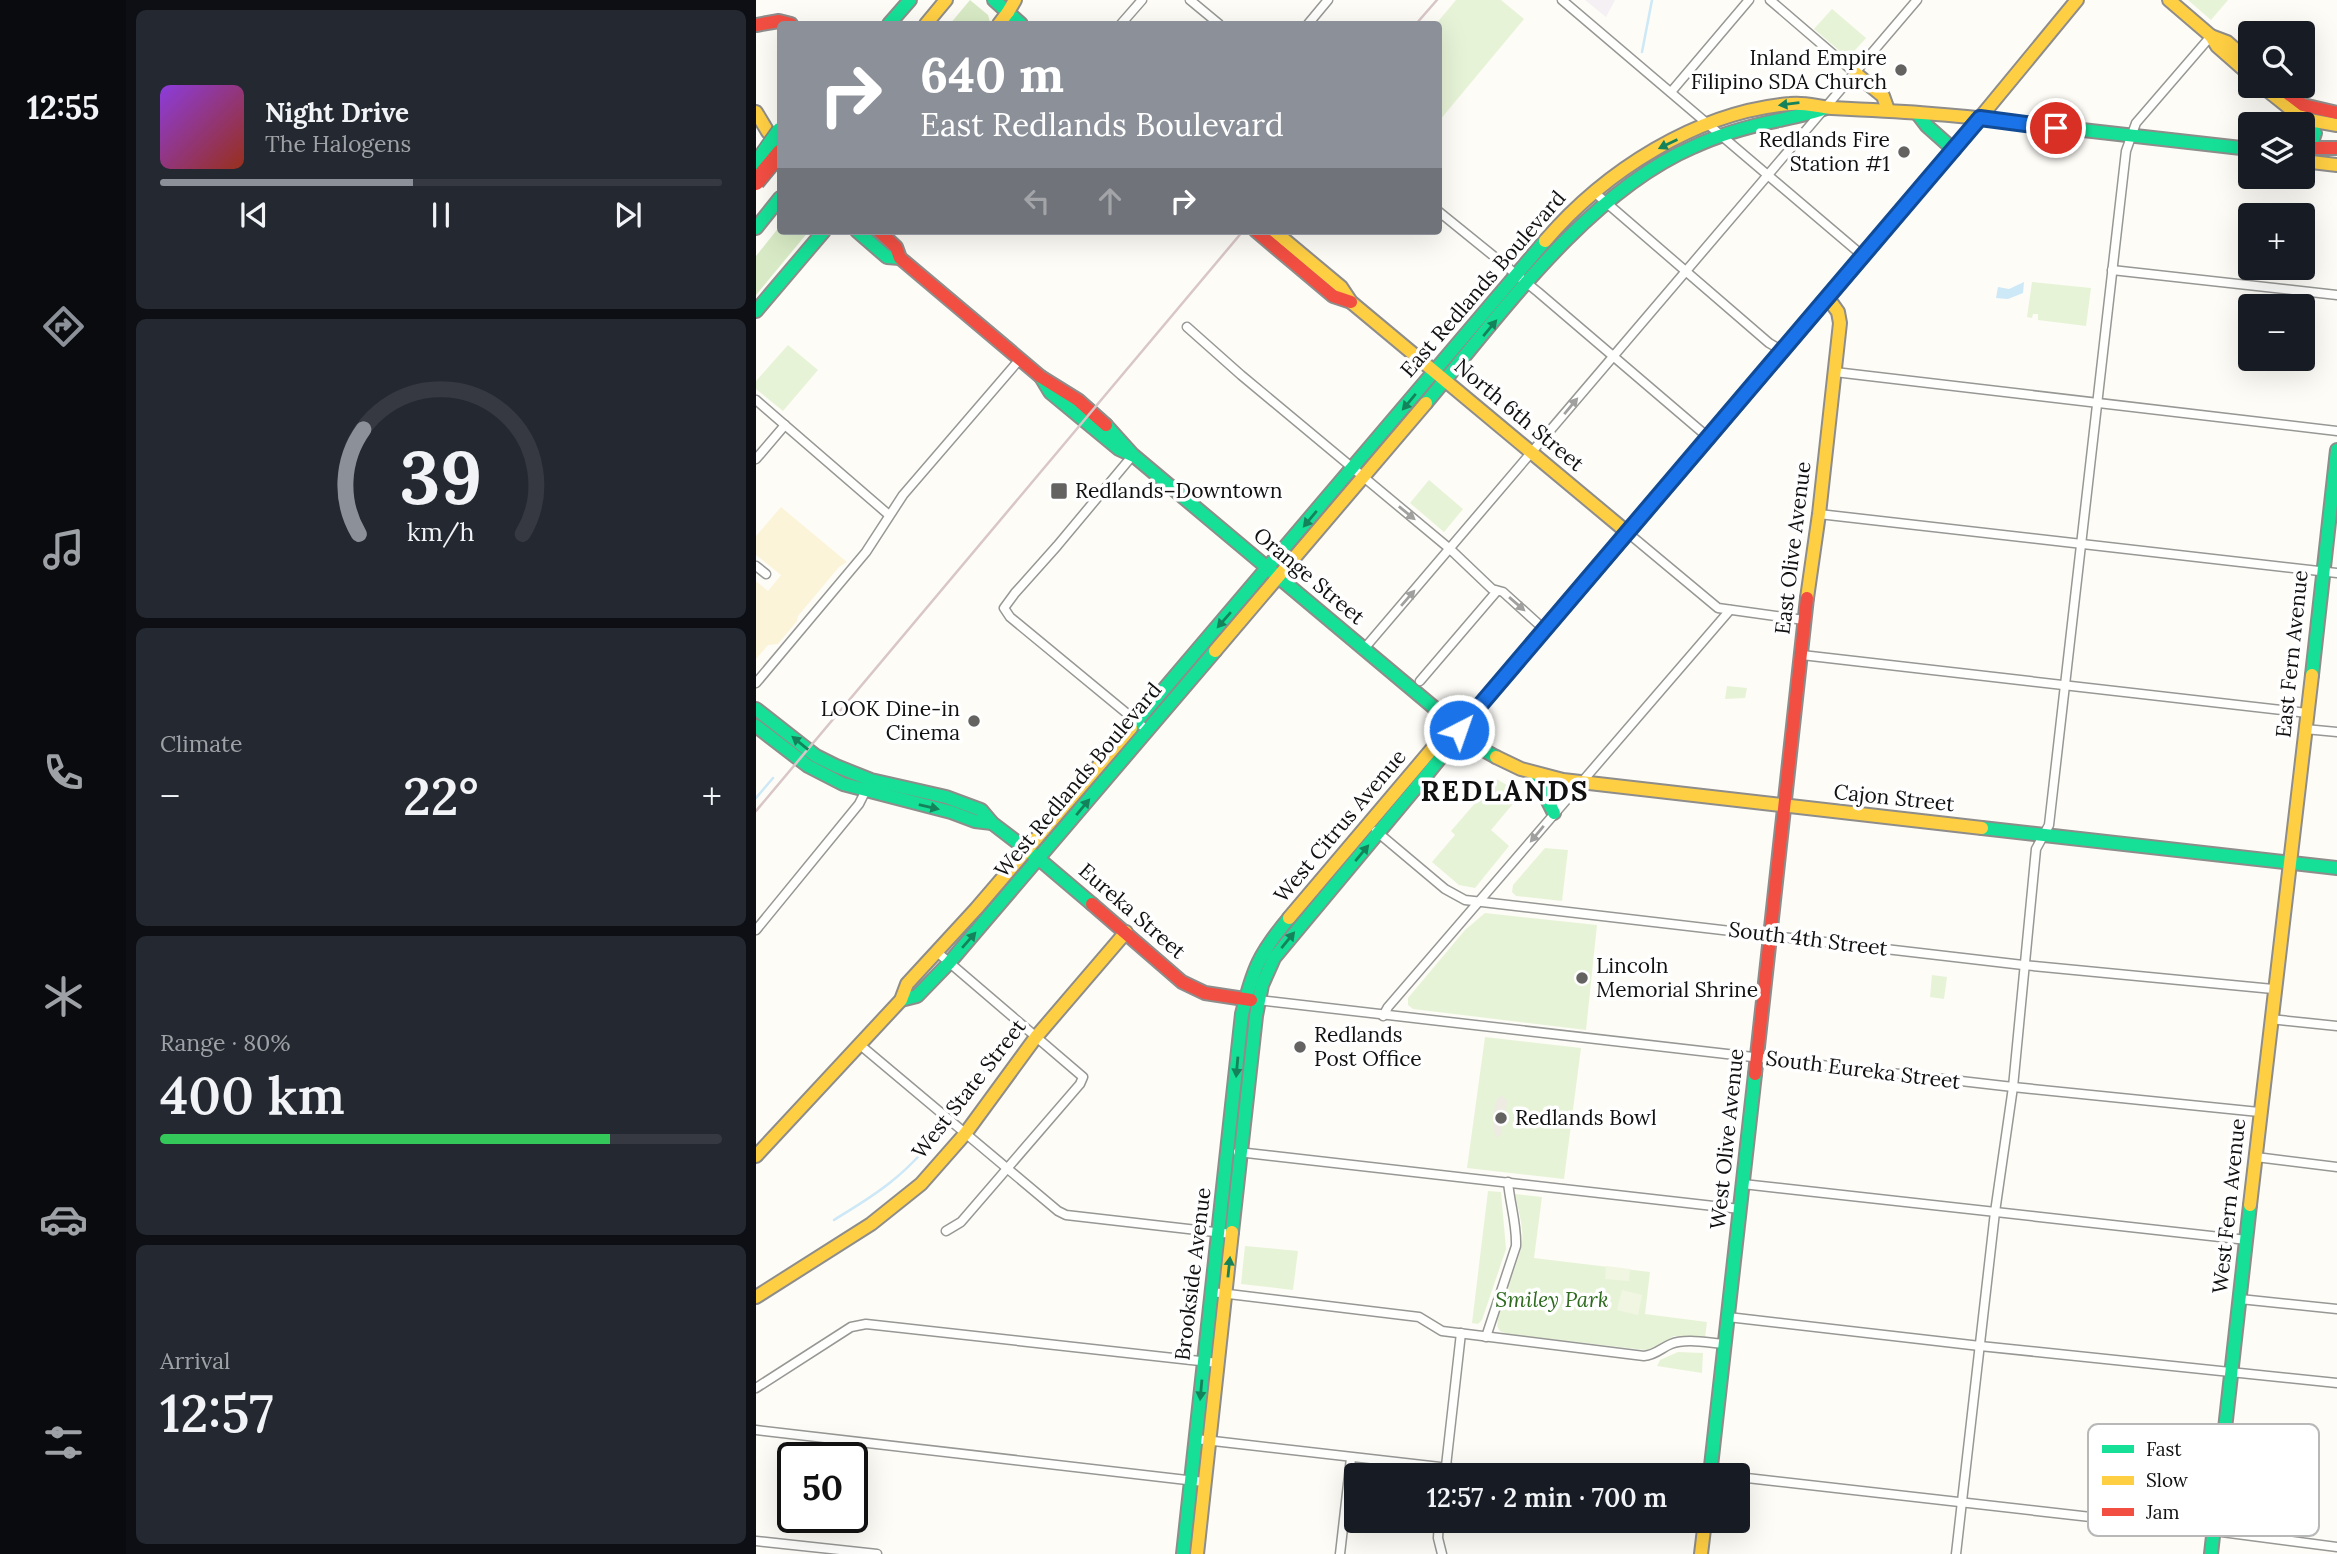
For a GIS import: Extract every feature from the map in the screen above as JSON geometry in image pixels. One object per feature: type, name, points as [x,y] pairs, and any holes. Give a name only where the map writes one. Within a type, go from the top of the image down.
[{"type":"main road","points":[[892,21],[910,0]]},
{"type":"main road","points":[[928,21],[946,0]]},
{"type":"main road","points":[[994,0],[1007,12]]},
{"type":"main road","name":"West Citrus Avenue","points":[[1252,1000],[1253,971],[1268,943],[1453,742],[1459,730],[1828,298],[2077,0]]},
{"type":"main road","points":[[2169,0],[2211,36],[2217,46],[2238,64]]},
{"type":"main road","points":[[756,25],[777,21]]},
{"type":"main road","points":[[2211,36],[2222,39],[2238,52]]},
{"type":"main road","points":[[1855,73],[1883,96],[1888,110]]},
{"type":"main road","points":[[2276,98],[2296,112]]},
{"type":"main road","points":[[2294,98],[2302,104],[2337,113]]},
{"type":"main road","name":"East Redlands Boulevard","points":[[1273,573],[1522,279],[1586,221],[1600,198],[1716,130],[1814,114],[1826,108],[1888,110],[2238,148]]},
{"type":"main road","points":[[756,112],[777,157],[756,182]]},
{"type":"main road","points":[[1917,113],[1927,126],[1954,149]]},
{"type":"main road","points":[[2315,121],[2337,125]]},
{"type":"main road","points":[[756,165],[765,131]]},
{"type":"main road","points":[[2315,151],[2337,148]]},
{"type":"main road","points":[[2315,157],[2337,165]]},
{"type":"main road","points":[[756,228],[777,202]]},
{"type":"main road","points":[[756,311],[821,235]]},
{"type":"main road","name":"Orange Street","points":[[862,235],[887,257],[900,258]]},
{"type":"main road","name":"Orange Street","points":[[883,235],[896,247],[900,258],[1041,377],[1050,392],[1119,449],[1133,455],[1459,730]]},
{"type":"main road","name":"North 6th Street","points":[[1261,235],[1333,296],[1351,302]]},
{"type":"main road","name":"North 6th Street","points":[[1279,235],[1341,287],[1351,302],[1628,533]]},
{"type":"main road","name":"East Olive Avenue","points":[[1786,807],[1804,620],[1819,514],[1840,323],[1838,312],[1828,298]]},
{"type":"main road","name":"East Fern Avenue","points":[[2291,862],[2306,721],[2330,572],[2337,450]]},
{"type":"main road","name":"West Redlands Boulevard","points":[[756,1156],[901,1000],[917,996],[943,957],[1273,573]]},
{"type":"main road","name":"Eureka Street","points":[[756,709],[816,756],[869,785]]},
{"type":"main road","name":"Eureka Street","points":[[756,726],[822,775],[869,785],[975,821],[992,823],[1033,854],[1164,967],[1195,990],[1252,1000]]},
{"type":"main road","name":"Cajon Street","points":[[1459,730],[1487,752],[1534,774],[1581,782],[2337,868]]},
{"type":"main road","points":[[1534,774],[1554,813]]},
{"type":"main road","name":"West Olive Avenue","points":[[1716,1463],[1725,1344],[1786,807]]},
{"type":"main road","name":"West Fern Avenue","points":[[2226,1424],[2273,989],[2291,862]]},
{"type":"main road","name":"West State Street","points":[[756,1297],[890,1210],[938,1166],[965,1134],[1036,1037],[1126,932]]},
{"type":"main road","name":"Brookside Avenue","points":[[1183,1554],[1198,1481],[1252,1000]]},
{"type":"main road","name":"Brookside Avenue","points":[[1197,1554],[1198,1481]]},
{"type":"main road","points":[[1702,1554],[1704,1533]]},
{"type":"main road","name":"West Fern Avenue","points":[[2211,1554],[2213,1536]]},
{"type":"street","points":[[1124,21],[1142,0]]},
{"type":"street","points":[[1190,0],[1215,21]]},
{"type":"street","points":[[1310,21],[1328,0]]},
{"type":"street","points":[[1562,0],[1863,256]]},
{"type":"street","points":[[1671,92],[1749,0]]},
{"type":"street","points":[[1770,0],[1855,73]]},
{"type":"street","points":[[1363,650],[1917,0]]},
{"type":"street","points":[[1956,1554],[1994,1212],[2012,1087],[2036,849],[2049,825],[2126,151],[2137,123],[2211,36]]},
{"type":"street","points":[[1600,198],[1769,343],[1783,351]]},
{"type":"street","points":[[1442,214],[1709,438]]},
{"type":"street","points":[[2112,270],[2337,295]]},
{"type":"street","points":[[1187,327],[1450,549],[1492,589],[1503,592],[1545,630]]},
{"type":"street","points":[[756,683],[866,552],[903,495],[1020,359]]},
{"type":"street","points":[[1835,373],[2337,431]]},
{"type":"street","points":[[756,400],[889,515]]},
{"type":"street","points":[[756,459],[785,425]]},
{"type":"street","points":[[1133,455],[1005,605],[1006,614],[1142,726]]},
{"type":"street","points":[[1819,514],[2330,572]]},
{"type":"street","points":[[1628,533],[1716,607],[1804,620]]},
{"type":"street","points":[[756,566],[766,574]]},
{"type":"street","points":[[1420,681],[1497,591]]},
{"type":"street","points":[[1383,1016],[1396,997],[1730,610]]},
{"type":"street","points":[[1802,655],[2065,685],[2306,721],[2337,733]]},
{"type":"street","points":[[756,930],[859,804],[869,785]]},
{"type":"street","name":"South 4th Street","points":[[1373,828],[1445,889],[1465,900],[2023,965],[2273,989]]},
{"type":"street","points":[[943,957],[1082,1074],[1080,1084],[961,1222],[946,1231]]},
{"type":"street","name":"South Eureka Street","points":[[1252,1000],[2012,1087],[2259,1112]]},
{"type":"street","points":[[2270,1019],[2337,1026]]},
{"type":"street","points":[[859,1044],[1058,1211],[1066,1215],[1226,1233]]},
{"type":"street","points":[[1235,1152],[1740,1209]]},
{"type":"street","points":[[2256,1157],[2337,1167]]},
{"type":"street","points":[[1486,1337],[1516,1246],[1508,1182]]},
{"type":"street","points":[[1743,1184],[2247,1240]]},
{"type":"street","points":[[1219,1293],[1419,1317],[1442,1331],[1644,1356],[1655,1355],[1679,1342],[1725,1344]]},
{"type":"street","points":[[2240,1298],[2337,1309]]},
{"type":"street","points":[[1728,1317],[2337,1383]]},
{"type":"street","points":[[756,1388],[851,1327],[866,1324],[1211,1362]]},
{"type":"street","points":[[1446,1463],[1461,1333]]},
{"type":"street","points":[[756,1430],[1198,1481]]},
{"type":"street","points":[[1203,1440],[1385,1463]]},
{"type":"street","points":[[1339,1554],[1351,1458]]},
{"type":"street","points":[[1750,1478],[2088,1516]]},
{"type":"street","points":[[1438,1533],[1442,1554]]},
{"type":"street","points":[[2252,1536],[2337,1547]]},
{"type":"street","points":[[756,1541],[877,1554]]},
{"type":"shaded area","points":[[1585,0],[1615,0],[1606,17]]},
{"type":"shaded area","points":[[1501,1095],[1507,1101],[1505,1126],[1502,1126],[1502,1134],[1496,1138],[1493,1126],[1495,1103]]},
{"type":"green space","points":[[970,0],[988,15],[990,21],[952,21]]},
{"type":"green space","points":[[1456,0],[1501,0],[1524,19],[1442,117],[1442,21],[1438,21]]},
{"type":"green space","points":[[2188,0],[2228,0],[2211,20]]},
{"type":"green space","points":[[1832,9],[1866,38],[1848,58],[1814,29]]},
{"type":"green space","points":[[777,230],[777,235],[806,235],[756,295],[756,256]]},
{"type":"green space","points":[[2032,282],[2091,288],[2086,326],[2038,320],[2038,314],[2033,314],[2032,318],[2027,317]]},
{"type":"green space","points":[[788,345],[818,370],[783,411],[756,389],[756,381]]},
{"type":"green space","points":[[1429,480],[1463,509],[1444,532],[1410,503]]},
{"type":"green space","points":[[1727,686],[1747,688],[1745,698],[1725,699]]},
{"type":"green space","points":[[1496,779],[1522,793],[1491,830],[1509,846],[1475,888],[1459,885],[1432,862],[1455,835],[1451,831]]},
{"type":"green space","points":[[1545,848],[1568,850],[1562,901],[1516,896],[1512,892],[1513,885]]},
{"type":"green space","points":[[1485,913],[1597,925],[1586,1030],[1413,1009],[1408,1005],[1408,998],[1465,930]]},
{"type":"green space","points":[[1932,975],[1947,977],[1944,999],[1930,997]]},
{"type":"green space","points":[[1485,1037],[1581,1048],[1564,1179],[1467,1168]]},
{"type":"green space","name":"Smiley Park","points":[[1488,1191],[1501,1192],[1506,1249],[1482,1320],[1478,1324],[1472,1323]]},
{"type":"green space","name":"Smiley Park","points":[[1515,1194],[1542,1197],[1534,1258],[1650,1272],[1645,1314],[1707,1322],[1705,1338],[1674,1336],[1655,1348],[1645,1350],[1500,1331],[1499,1311],[1522,1243]]},
{"type":"green space","points":[[1245,1246],[1298,1251],[1293,1290],[1241,1284]]},
{"type":"green space","points":[[1606,1266],[1630,1269],[1629,1281],[1605,1279]]},
{"type":"green space","points":[[1622,1290],[1642,1295],[1638,1315],[1617,1310]]},
{"type":"green space","points":[[1678,1352],[1703,1353],[1702,1373],[1657,1366],[1660,1360]]},
{"type":"sand","points":[[781,507],[847,562],[839,567],[778,644],[768,645],[756,659],[756,581],[768,591],[781,575],[756,555],[756,536]]},
{"type":"water","points":[[2024,282],[2023,293],[2008,299],[1996,298],[1998,287],[2009,289]]},
{"type":"waterway","points":[[1642,52],[1652,0]]},
{"type":"waterway","points":[[756,798],[773,778]]},
{"type":"waterway","points":[[834,1220],[885,1186],[925,1150],[972,1089],[1010,1029]]},
{"type":"railway","points":[[1419,21],[1437,0]]},
{"type":"railway","points":[[756,811],[1240,235]]},
{"type":"traffic: fast","points":[[892,21],[910,0]]},
{"type":"traffic: fast","points":[[994,0],[1018,21]]},
{"type":"traffic: fast","points":[[1426,403],[1547,260],[1581,225],[1617,194],[1654,168],[1704,142],[1826,108]]},
{"type":"traffic: fast","points":[[1917,113],[1927,126],[1954,150]]},
{"type":"traffic: fast","points":[[2012,122],[2238,148]]},
{"type":"traffic: fast","points":[[756,165],[777,135]]},
{"type":"traffic: fast","points":[[756,228],[777,202]]},
{"type":"traffic: fast","points":[[756,311],[821,235]]},
{"type":"traffic: fast","points":[[862,235],[887,257],[900,258]]},
{"type":"traffic: fast","points":[[1131,728],[1545,241]]},
{"type":"traffic: fast","points":[[1041,377],[1050,392],[1119,449],[1132,455]]},
{"type":"traffic: fast","points":[[1106,425],[1133,455],[1496,757]]},
{"type":"traffic: fast","points":[[2312,675],[2337,450]]},
{"type":"traffic: fast","points":[[901,1000],[917,996],[949,963],[1215,651]]},
{"type":"traffic: fast","points":[[1232,1232],[1256,1016],[1262,985],[1274,958],[1514,666]]},
{"type":"traffic: fast","points":[[756,709],[816,756],[836,766],[871,780],[946,797],[981,810],[992,823],[1092,904]]},
{"type":"traffic: fast","points":[[756,726],[808,766],[843,784],[951,812],[975,821],[992,823]]},
{"type":"traffic: fast","points":[[1534,774],[1554,813]]},
{"type":"traffic: fast","points":[[1982,828],[2337,868]]},
{"type":"traffic: fast","points":[[1183,1554],[1242,1014],[1258,963],[1289,918]]},
{"type":"traffic: fast","points":[[1711,1463],[1755,1074]]},
{"type":"traffic: fast","points":[[2226,1424],[2250,1205]]},
{"type":"traffic: fast","points":[[2211,1554],[2213,1536]]},
{"type":"traffic: slow","points":[[928,21],[946,0]]},
{"type":"traffic: slow","points":[[1008,12],[1015,0]]},
{"type":"traffic: slow","points":[[1965,136],[2077,0]]},
{"type":"traffic: slow","points":[[2169,0],[2211,36],[2217,46],[2238,64]]},
{"type":"traffic: slow","points":[[1001,21],[1008,12]]},
{"type":"traffic: slow","points":[[2211,36],[2227,42],[2238,52]]},
{"type":"traffic: slow","points":[[1855,73],[1883,96],[1888,110]]},
{"type":"traffic: slow","points":[[2277,98],[2309,120],[2337,125]]},
{"type":"traffic: slow","points":[[1545,241],[1596,191],[1655,149],[1687,132],[1755,109],[1801,104],[2012,122]]},
{"type":"traffic: slow","points":[[756,112],[768,132]]},
{"type":"traffic: slow","points":[[2315,162],[2337,165]]},
{"type":"traffic: slow","points":[[1279,235],[1341,287],[1351,302],[1628,533]]},
{"type":"traffic: slow","points":[[1807,598],[1840,323],[1838,312],[1828,298]]},
{"type":"traffic: slow","points":[[1215,651],[1426,403]]},
{"type":"traffic: slow","points":[[1514,666],[1708,439]]},
{"type":"traffic: slow","points":[[2250,1205],[2312,675]]},
{"type":"traffic: slow","points":[[756,1156],[901,1000],[907,984],[976,909],[1131,728]]},
{"type":"traffic: slow","points":[[1289,918],[1443,736],[1459,730]]},
{"type":"traffic: slow","points":[[1496,757],[1521,769],[1563,780],[1982,828]]},
{"type":"traffic: slow","points":[[756,1297],[871,1224],[921,1184],[965,1134],[1036,1037],[1126,932]]},
{"type":"traffic: slow","points":[[1197,1554],[1232,1232]]},
{"type":"traffic: slow","points":[[1701,1554],[1704,1533]]},
{"type":"traffic: jam","points":[[756,25],[777,21]]},
{"type":"traffic: jam","points":[[2294,98],[2303,105],[2337,113]]},
{"type":"traffic: jam","points":[[1708,439],[1965,136]]},
{"type":"traffic: jam","points":[[2315,148],[2337,148]]},
{"type":"traffic: jam","points":[[756,182],[777,157]]},
{"type":"traffic: jam","points":[[883,235],[896,247],[900,258],[1041,377],[1078,400],[1106,425]]},
{"type":"traffic: jam","points":[[1261,235],[1333,296],[1351,302]]},
{"type":"traffic: jam","points":[[1755,1074],[1807,598]]},
{"type":"traffic: jam","points":[[1092,904],[1182,982],[1205,993],[1251,1000]]},
{"type":"place","name":"Inland Empire Filipino SDA Church","points":[[1901,70]]},
{"type":"place","name":"Redlands Fire Station #1","points":[[1904,152]]},
{"type":"place","name":"Redlands–Downtown","points":[[1059,491]]},
{"type":"place","name":"LOOK Dine-in Cinema","points":[[974,721]]},
{"type":"place","name":"Lincoln Memorial Shrine","points":[[1582,978]]},
{"type":"place","name":"Redlands Post Office","points":[[1300,1047]]},
{"type":"place","name":"Redlands Bowl","points":[[1501,1118]]},
{"type":"district","name":"REDLANDS","points":[[1505,791]]},
{"type":"route","points":[[1459,730],[1980,118],[2056,128]]}]
